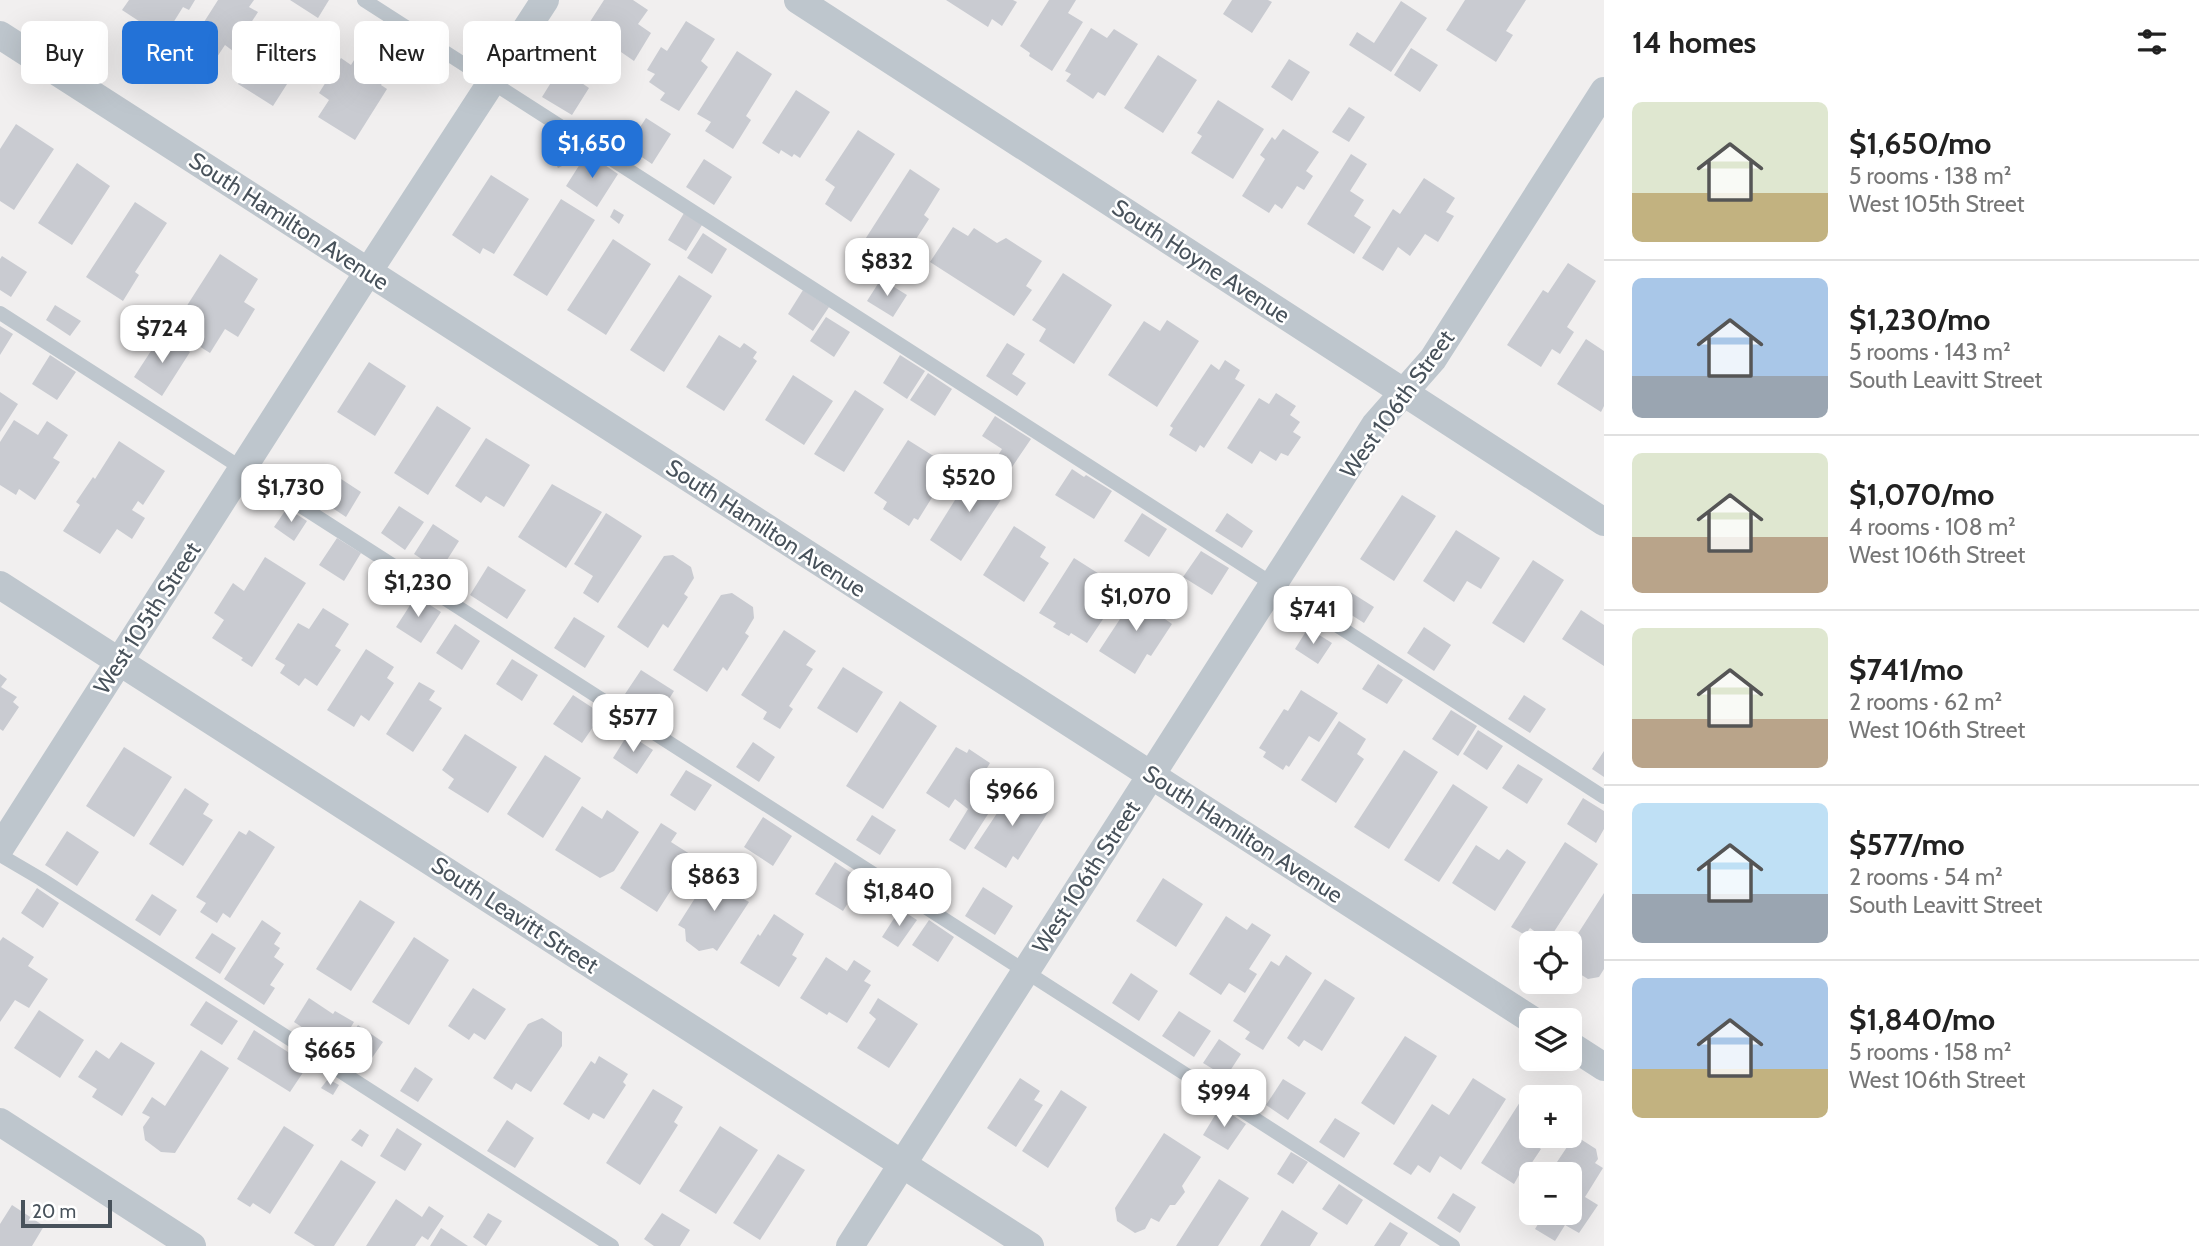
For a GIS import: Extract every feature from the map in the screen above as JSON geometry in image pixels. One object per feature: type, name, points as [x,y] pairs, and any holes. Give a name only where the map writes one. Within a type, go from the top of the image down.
[{"type":"street","name":"West 105th Street","points":[[531,21],[545,0]]},
{"type":"street","name":"South Hoyne Avenue","points":[[798,0],[1604,522]]},
{"type":"street","name":"South Hamilton Avenue","points":[[0,35],[1519,1012]]},
{"type":"street","name":"West 105th Street","points":[[0,849],[491,84]]},
{"type":"street","name":"West 106th Street","points":[[850,1246],[1376,425],[1433,359],[1604,91]]},
{"type":"street","name":"South Leavitt Street","points":[[0,585],[1030,1246]]},
{"type":"street","points":[[1582,1053],[1604,1067]]},
{"type":"street","points":[[0,1122],[192,1246]]},
{"type":"lane","points":[[364,0],[463,63]]},
{"type":"lane","points":[[495,84],[1604,797]]},
{"type":"lane","points":[[0,313],[1453,1246]]},
{"type":"lane","points":[[0,855],[41,878],[612,1246]]},
{"type":"building","points":[[129,0],[195,0],[189,10],[183,7],[174,21],[139,21],[122,10]]},
{"type":"building","points":[[218,0],[254,0],[249,7],[258,12],[252,21],[232,21],[232,50],[225,45],[218,56],[218,21],[205,21]]},
{"type":"building","points":[[290,0],[329,0],[318,18]]},
{"type":"building","points":[[604,0],[633,0],[648,10],[638,24],[651,33],[634,61],[621,52],[621,21],[590,21]]},
{"type":"building","points":[[946,0],[1017,2],[1002,26],[992,19],[988,27]]},
{"type":"building","points":[[1049,0],[1076,0],[1068,13],[1083,22],[1052,71],[1029,56],[1030,53],[1020,46]]},
{"type":"building","points":[[1232,0],[1272,2],[1252,33],[1223,14]]},
{"type":"building","points":[[1465,0],[1526,0],[1506,31],[1513,35],[1496,62],[1446,30]]},
{"type":"building","points":[[1401,1],[1427,18],[1391,72],[1349,45],[1357,32],[1374,43]]},
{"type":"building","points":[[686,21],[715,39],[701,61],[708,67],[679,111],[660,100],[665,93],[649,82],[655,74],[647,70],[661,47],[667,51]]},
{"type":"building","points":[[1091,28],[1107,38],[1114,29],[1138,44],[1105,96],[1098,92],[1093,99],[1066,81],[1071,74],[1065,71]]},
{"type":"building","points":[[1411,48],[1438,65],[1420,92],[1394,75]]},
{"type":"building","points":[[737,51],[772,74],[746,116],[751,120],[733,149],[705,131],[711,122],[697,114]]},
{"type":"building","points":[[1158,55],[1197,80],[1163,133],[1124,108]]},
{"type":"building","points":[[341,58],[351,65],[354,60],[354,84],[382,84],[387,89],[355,140],[318,117],[329,100],[319,93],[325,84],[340,84]]},
{"type":"building","points":[[1289,59],[1310,72],[1292,101],[1271,87]]},
{"type":"building","points":[[238,84],[287,84],[273,106]]},
{"type":"building","points":[[550,84],[583,84],[589,88],[572,115],[542,97]]},
{"type":"building","points":[[796,90],[830,112],[800,158],[794,154],[792,157],[781,150],[779,154],[762,143]]},
{"type":"building","points":[[1218,100],[1264,129],[1233,179],[1191,153],[1202,136],[1197,133]]},
{"type":"building","points":[[1349,107],[1365,117],[1349,142],[1332,132]]},
{"type":"building","points":[[646,118],[671,134],[652,164],[627,147]]},
{"type":"building","points":[[16,124],[54,149],[14,210],[0,201],[0,149]]},
{"type":"building","points":[[1283,129],[1319,152],[1306,171],[1313,176],[1304,190],[1297,186],[1282,209],[1275,204],[1269,213],[1242,196],[1265,159],[1260,155],[1272,137],[1275,140]]},
{"type":"building","points":[[858,130],[895,154],[851,222],[825,204],[835,187],[825,180]]},
{"type":"building","points":[[562,134],[568,149],[574,145],[580,157],[558,168],[545,143]]},
{"type":"building","points":[[587,153],[618,174],[597,207],[566,186]]},
{"type":"building","points":[[1351,154],[1367,164],[1350,191],[1364,200],[1354,216],[1371,227],[1354,254],[1307,224]]},
{"type":"building","points":[[704,159],[732,177],[714,205],[686,187]]},
{"type":"building","points":[[77,163],[110,186],[72,245],[38,223]]},
{"type":"building","points":[[910,169],[940,189],[924,215],[929,219],[900,264],[864,241]]},
{"type":"building","points":[[491,175],[529,199],[494,254],[483,248],[480,254],[452,235]]},
{"type":"building","points":[[1424,178],[1455,198],[1446,212],[1454,216],[1438,242],[1425,234],[1410,256],[1398,247],[1383,271],[1362,258],[1393,209],[1400,214]]},
{"type":"building","points":[[561,199],[595,220],[547,296],[513,275]]},
{"type":"building","points":[[135,202],[167,223],[135,272],[139,275],[123,301],[86,277]]},
{"type":"building","points":[[614,209],[624,215],[619,224],[610,217]]},
{"type":"building","points":[[684,213],[702,225],[686,251],[668,240]]},
{"type":"building","points":[[953,227],[968,236],[974,228],[997,243],[1006,238],[1042,261],[1026,286],[1032,290],[1014,316],[930,262]]},
{"type":"building","points":[[703,233],[727,249],[712,274],[687,258]]},
{"type":"building","points":[[613,239],[651,264],[606,335],[567,310]]},
{"type":"building","points":[[220,254],[258,279],[244,302],[255,309],[238,337],[225,329],[210,353],[172,329]]},
{"type":"building","points":[[2,256],[27,272],[11,297],[0,290]]},
{"type":"building","points":[[1568,263],[1596,281],[1567,327],[1574,332],[1560,354],[1552,349],[1541,367],[1507,345],[1543,290],[1548,293]]},
{"type":"building","points":[[1063,273],[1112,305],[1074,364],[1039,341],[1046,329],[1032,320]]},
{"type":"building","points":[[679,275],[712,296],[664,372],[630,350]]},
{"type":"building","points":[[881,279],[907,295],[893,317],[867,301]]},
{"type":"building","points":[[803,290],[829,307],[813,331],[788,314]]},
{"type":"building","points":[[55,305],[81,321],[70,336],[46,320]]},
{"type":"building","points":[[826,317],[850,332],[834,357],[810,341]]},
{"type":"building","points":[[1167,320],[1199,341],[1157,407],[1108,375],[1144,321],[1160,331]]},
{"type":"building","points":[[0,326],[13,334],[0,355]]},
{"type":"building","points":[[162,334],[190,352],[162,396],[134,377]]},
{"type":"building","points":[[719,335],[740,348],[744,343],[757,352],[753,358],[757,361],[724,411],[686,387]]},
{"type":"building","points":[[1586,339],[1604,351],[1604,406],[1601,412],[1557,384]]},
{"type":"building","points":[[1007,343],[1025,354],[1012,374],[1026,383],[1017,396],[986,376]]},
{"type":"building","points":[[50,355],[76,372],[57,400],[32,384]]},
{"type":"building","points":[[900,355],[925,371],[907,399],[883,383]]},
{"type":"building","points":[[1225,360],[1240,370],[1235,379],[1245,385],[1204,448],[1200,445],[1196,452],[1169,435],[1173,428],[1170,426],[1211,364],[1219,370]]},
{"type":"building","points":[[369,362],[406,386],[375,436],[337,412]]},
{"type":"building","points":[[928,373],[952,389],[935,416],[910,400]]},
{"type":"building","points":[[793,375],[833,401],[804,445],[765,420]]},
{"type":"building","points":[[855,390],[884,409],[844,472],[814,454]]},
{"type":"building","points":[[0,392],[18,404],[0,432]]},
{"type":"building","points":[[1276,393],[1296,406],[1290,415],[1300,422],[1293,432],[1301,437],[1288,456],[1281,453],[1276,461],[1260,451],[1252,464],[1227,448],[1259,398],[1269,404]]},
{"type":"building","points":[[437,406],[471,428],[428,495],[394,473]]},
{"type":"building","points":[[995,416],[1031,439],[1012,467],[997,457],[1002,449],[982,436]]},
{"type":"building","points":[[14,420],[38,435],[47,421],[68,435],[53,458],[60,462],[35,500],[19,489],[16,495],[0,485],[0,442]]},
{"type":"building","points":[[486,438],[530,465],[504,507],[486,496],[481,503],[455,486]]},
{"type":"building","points":[[908,440],[951,467],[918,520],[914,518],[909,526],[883,509],[887,502],[874,493]]},
{"type":"building","points":[[119,441],[165,471],[143,505],[138,501],[132,510],[145,518],[132,539],[117,529],[100,554],[63,531],[80,505],[76,502],[93,477],[95,479]]},
{"type":"building","points":[[975,468],[1008,489],[961,561],[930,540]]},
{"type":"building","points":[[1072,469],[1112,491],[1094,519],[1055,495]]},
{"type":"building","points":[[335,475],[361,492],[346,517],[319,499]]},
{"type":"building","points":[[552,484],[602,512],[566,568],[518,537]]},
{"type":"building","points":[[1402,495],[1436,516],[1394,581],[1360,559]]},
{"type":"building","points":[[399,506],[424,522],[405,550],[381,533]]},
{"type":"building","points":[[287,508],[307,521],[294,541],[274,527]]},
{"type":"building","points":[[606,513],[642,536],[598,603],[583,593],[593,576],[574,564]]},
{"type":"building","points":[[1142,513],[1167,529],[1149,557],[1124,541]]},
{"type":"building","points":[[1227,513],[1253,531],[1242,548],[1215,531]]},
{"type":"building","points":[[433,524],[459,541],[440,571],[414,554]]},
{"type":"building","points":[[1014,526],[1046,547],[1040,557],[1049,563],[1024,602],[983,575]]},
{"type":"building","points":[[1456,530],[1500,558],[1481,589],[1467,581],[1454,602],[1423,581]]},
{"type":"building","points":[[337,538],[361,553],[344,581],[319,565]]},
{"type":"building","points":[[1201,551],[1229,568],[1212,595],[1183,577]]},
{"type":"building","points":[[673,555],[691,567],[694,578],[684,594],[688,597],[668,628],[663,624],[648,648],[617,627],[664,556]]},
{"type":"building","points":[[265,557],[306,583],[252,667],[212,638],[224,620],[214,613],[233,583],[244,591]]},
{"type":"building","points":[[1074,558],[1123,589],[1087,643],[1071,633],[1069,636],[1053,627],[1056,623],[1039,613]]},
{"type":"building","points":[[1533,560],[1564,580],[1524,643],[1492,623]]},
{"type":"building","points":[[488,566],[526,590],[507,619],[470,595]]},
{"type":"building","points":[[1344,588],[1374,607],[1364,623],[1334,604]]},
{"type":"building","points":[[1139,590],[1160,604],[1155,612],[1172,624],[1151,656],[1147,654],[1135,674],[1099,651]]},
{"type":"building","points":[[732,593],[753,607],[754,618],[745,633],[749,636],[727,671],[723,667],[707,692],[673,670],[721,595]]},
{"type":"building","points":[[416,596],[441,612],[421,643],[396,627]]},
{"type":"building","points":[[323,608],[349,624],[335,646],[341,650],[317,686],[305,678],[299,686],[280,673],[285,665],[275,659],[298,623],[309,629]]},
{"type":"building","points":[[1581,610],[1604,625],[1604,666],[1562,639]]},
{"type":"building","points":[[574,617],[605,636],[585,668],[554,648]]},
{"type":"building","points":[[455,624],[480,641],[462,670],[436,653]]},
{"type":"building","points":[[1424,627],[1451,645],[1434,671],[1407,653]]},
{"type":"building","points":[[1308,628],[1332,643],[1318,664],[1295,649]]},
{"type":"building","points":[[784,630],[816,651],[806,665],[813,669],[789,706],[793,709],[780,729],[763,719],[767,712],[741,695]]},
{"type":"building","points":[[366,649],[394,667],[387,678],[394,683],[369,721],[361,715],[354,727],[327,710]]},
{"type":"building","points":[[512,659],[538,675],[522,701],[496,684]]},
{"type":"building","points":[[1378,664],[1403,680],[1387,704],[1362,689]]},
{"type":"building","points":[[843,667],[883,692],[857,733],[817,708]]},
{"type":"building","points":[[641,670],[674,691],[657,718],[623,697]]},
{"type":"building","points":[[0,674],[7,679],[1,687],[17,697],[13,702],[19,707],[3,731],[0,729]]},
{"type":"building","points":[[419,682],[435,691],[429,700],[442,708],[413,752],[386,734]]},
{"type":"building","points":[[1301,690],[1338,713],[1319,742],[1309,736],[1289,767],[1286,765],[1283,770],[1263,757],[1266,752],[1259,748],[1284,709],[1288,711]]},
{"type":"building","points":[[573,695],[602,714],[582,743],[553,724]]},
{"type":"building","points":[[1524,695],[1546,709],[1530,733],[1508,719]]},
{"type":"building","points":[[900,701],[937,726],[883,809],[846,786]]},
{"type":"building","points":[[1451,710],[1477,726],[1458,756],[1432,739]]},
{"type":"building","points":[[1339,721],[1366,739],[1357,754],[1364,759],[1336,803],[1301,780]]},
{"type":"building","points":[[1478,730],[1503,746],[1487,770],[1463,754]]},
{"type":"building","points":[[465,734],[517,767],[488,813],[448,788],[454,779],[442,770]]},
{"type":"building","points":[[628,734],[653,750],[637,774],[613,758]]},
{"type":"building","points":[[753,742],[775,757],[759,782],[736,767]]},
{"type":"building","points":[[124,747],[172,777],[134,837],[86,806]]},
{"type":"building","points":[[956,747],[967,753],[969,749],[990,763],[987,768],[996,774],[986,788],[999,797],[965,850],[949,840],[968,809],[955,799],[949,808],[926,793]]},
{"type":"building","points":[[1404,750],[1438,772],[1389,849],[1354,827]]},
{"type":"building","points":[[1604,751],[1604,777],[1592,769]]},
{"type":"building","points":[[545,755],[581,778],[543,838],[507,814]]},
{"type":"building","points":[[1518,764],[1543,779],[1527,804],[1502,788]]},
{"type":"building","points":[[686,770],[712,785],[695,811],[670,795]]},
{"type":"building","points":[[1453,784],[1488,807],[1439,882],[1404,860]]},
{"type":"building","points":[[1015,786],[1050,809],[1018,860],[1013,856],[1006,868],[974,848]]},
{"type":"building","points":[[185,788],[209,804],[203,814],[213,820],[183,866],[149,844]]},
{"type":"building","points":[[1583,798],[1604,811],[1604,829],[1596,843],[1567,824]]},
{"type":"building","points":[[582,806],[602,819],[607,810],[639,832],[614,871],[600,878],[555,850]]},
{"type":"building","points":[[872,815],[896,830],[880,855],[856,840]]},
{"type":"building","points":[[763,817],[792,836],[773,866],[744,847]]},
{"type":"building","points":[[661,823],[677,833],[671,842],[693,856],[657,912],[620,888]]},
{"type":"building","points":[[249,830],[275,847],[230,918],[223,913],[217,923],[200,912],[206,903],[196,897],[239,831],[246,835]]},
{"type":"building","points":[[67,831],[99,852],[77,886],[45,865]]},
{"type":"building","points":[[1565,842],[1598,864],[1554,931],[1534,931],[1530,928],[1528,931],[1519,932],[1511,927]]},
{"type":"building","points":[[1476,845],[1499,860],[1507,849],[1526,862],[1495,911],[1452,883]]},
{"type":"building","points":[[835,862],[862,880],[843,911],[815,894]]},
{"type":"building","points":[[723,872],[749,888],[742,898],[749,902],[717,951],[713,948],[699,951],[686,941],[685,929],[678,925],[709,876],[717,882]]},
{"type":"building","points":[[1163,878],[1203,904],[1176,947],[1136,921]]},
{"type":"building","points":[[983,887],[1013,906],[995,935],[965,916]]},
{"type":"building","points":[[37,888],[59,903],[43,928],[21,913]]},
{"type":"building","points":[[1604,893],[1604,969],[1599,977],[1588,979],[1582,975],[1582,931],[1580,931]]},
{"type":"building","points":[[152,894],[177,910],[160,936],[135,920]]},
{"type":"building","points":[[360,900],[395,922],[351,991],[316,969]]},
{"type":"building","points":[[900,909],[917,920],[898,947],[882,937]]},
{"type":"building","points":[[774,914],[804,934],[792,955],[797,958],[779,987],[740,963]]},
{"type":"building","points":[[1226,916],[1247,930],[1252,923],[1271,935],[1249,969],[1257,974],[1245,993],[1229,983],[1221,995],[1189,974]]},
{"type":"building","points":[[262,920],[281,933],[274,944],[280,948],[274,957],[284,964],[270,985],[275,988],[264,1005],[224,979]]},
{"type":"building","points":[[929,920],[954,937],[938,962],[912,945]]},
{"type":"building","points":[[212,933],[236,948],[220,974],[195,958]]},
{"type":"building","points":[[3,937],[34,957],[28,966],[48,979],[29,1008],[15,1000],[0,1022],[0,941]]},
{"type":"building","points":[[414,937],[449,960],[409,1025],[372,1002]]},
{"type":"building","points":[[1286,955],[1312,973],[1263,1050],[1245,1039],[1250,1032],[1233,1021],[1271,961],[1279,966]]},
{"type":"building","points":[[826,957],[847,971],[854,960],[871,971],[864,981],[871,985],[847,1023],[829,1012],[827,1015],[800,998]]},
{"type":"building","points":[[1131,973],[1158,991],[1139,1021],[1112,1003]]},
{"type":"building","points":[[1325,979],[1355,998],[1322,1051],[1304,1040],[1299,1047],[1287,1038]]},
{"type":"building","points":[[473,988],[506,1009],[485,1040],[474,1033],[469,1040],[448,1026]]},
{"type":"building","points":[[309,998],[333,1014],[335,1011],[354,1022],[337,1050],[294,1022]]},
{"type":"building","points":[[878,998],[918,1024],[889,1068],[857,1048],[876,1019],[869,1013]]},
{"type":"building","points":[[206,1001],[238,1021],[222,1045],[190,1025]]},
{"type":"building","points":[[39,1010],[84,1040],[60,1078],[14,1048]]},
{"type":"building","points":[[1179,1011],[1211,1031],[1194,1057],[1162,1036]]},
{"type":"building","points":[[542,1018],[562,1032],[562,1046],[531,1092],[516,1083],[512,1090],[493,1078],[528,1024]]},
{"type":"building","points":[[358,1025],[383,1042],[365,1068],[340,1053]]},
{"type":"building","points":[[254,1030],[308,1065],[290,1092],[237,1059]]},
{"type":"building","points":[[1405,1036],[1437,1056],[1394,1125],[1361,1103]]},
{"type":"building","points":[[1219,1039],[1241,1054],[1226,1077],[1203,1063]]},
{"type":"building","points":[[121,1042],[155,1063],[122,1116],[92,1097],[97,1089],[78,1077],[96,1050],[109,1059]]},
{"type":"building","points":[[201,1050],[229,1068],[175,1153],[161,1152],[145,1140],[143,1127],[150,1117],[142,1113],[152,1097],[165,1106]]},
{"type":"building","points":[[599,1056],[628,1074],[623,1082],[626,1085],[604,1119],[593,1113],[589,1120],[563,1104],[591,1061],[595,1064]]},
{"type":"building","points":[[415,1067],[433,1079],[418,1102],[400,1091]]},
{"type":"building","points":[[1020,1078],[1040,1091],[1034,1100],[1043,1105],[1016,1147],[987,1128]]},
{"type":"building","points":[[1473,1078],[1506,1099],[1461,1170],[1440,1156],[1430,1173],[1418,1165],[1411,1175],[1393,1164],[1432,1104],[1449,1115]]},
{"type":"building","points":[[328,1079],[339,1085],[333,1095],[321,1088]]},
{"type":"building","points":[[1283,1079],[1306,1093],[1288,1120],[1266,1105]]},
{"type":"building","points":[[653,1089],[683,1107],[674,1122],[678,1125],[640,1185],[606,1163]]},
{"type":"building","points":[[1061,1090],[1087,1107],[1048,1168],[1022,1151]]},
{"type":"building","points":[[1519,1104],[1519,1148],[1541,1149],[1532,1162],[1519,1162],[1519,1175],[1514,1184],[1481,1163]]},
{"type":"building","points":[[1220,1107],[1246,1124],[1228,1150],[1203,1135]]},
{"type":"building","points":[[1335,1118],[1360,1133],[1344,1158],[1319,1142]]},
{"type":"building","points":[[507,1120],[534,1138],[515,1168],[487,1151]]},
{"type":"building","points":[[284,1126],[314,1145],[270,1214],[253,1203],[250,1207],[237,1199]]},
{"type":"building","points":[[720,1126],[758,1150],[716,1214],[679,1191]]},
{"type":"building","points":[[397,1128],[422,1144],[405,1171],[380,1156]]},
{"type":"building","points":[[360,1129],[369,1135],[362,1147],[351,1140]]},
{"type":"building","points":[[1164,1133],[1201,1157],[1182,1186],[1185,1192],[1175,1205],[1170,1205],[1159,1222],[1151,1218],[1145,1229],[1135,1233],[1117,1221],[1115,1208]]},
{"type":"building","points":[[1582,1140],[1596,1149],[1598,1159],[1595,1163],[1603,1168],[1585,1197],[1598,1205],[1579,1233],[1565,1225],[1582,1225],[1582,1162],[1557,1162],[1566,1148],[1582,1148]]},
{"type":"building","points":[[1291,1152],[1308,1162],[1293,1184],[1277,1174]]},
{"type":"building","points":[[778,1154],[805,1170],[760,1240],[733,1223]]},
{"type":"building","points":[[341,1160],[376,1182],[334,1246],[315,1246],[294,1233]]},
{"type":"building","points":[[1219,1179],[1249,1198],[1218,1246],[1176,1246]]},
{"type":"building","points":[[1339,1184],[1363,1200],[1347,1225],[1322,1209]]},
{"type":"building","points":[[1453,1193],[1476,1207],[1460,1233],[1437,1218]]},
{"type":"building","points":[[396,1199],[422,1217],[429,1206],[444,1216],[428,1240],[422,1236],[415,1246],[366,1246]]},
{"type":"building","points":[[12,1205],[44,1226],[32,1246],[0,1246],[0,1224]]},
{"type":"building","points":[[1282,1210],[1318,1233],[1310,1246],[1260,1246]]},
{"type":"building","points":[[488,1213],[502,1221],[486,1246],[473,1237]]},
{"type":"building","points":[[662,1213],[690,1230],[680,1246],[654,1246],[644,1239]]},
{"type":"building","points":[[1390,1222],[1408,1233],[1400,1246],[1374,1246]]},
{"type":"building","points":[[1537,1225],[1565,1225],[1555,1241],[1535,1229]]},
{"type":"building","points":[[441,1228],[468,1246],[430,1246]]}]
